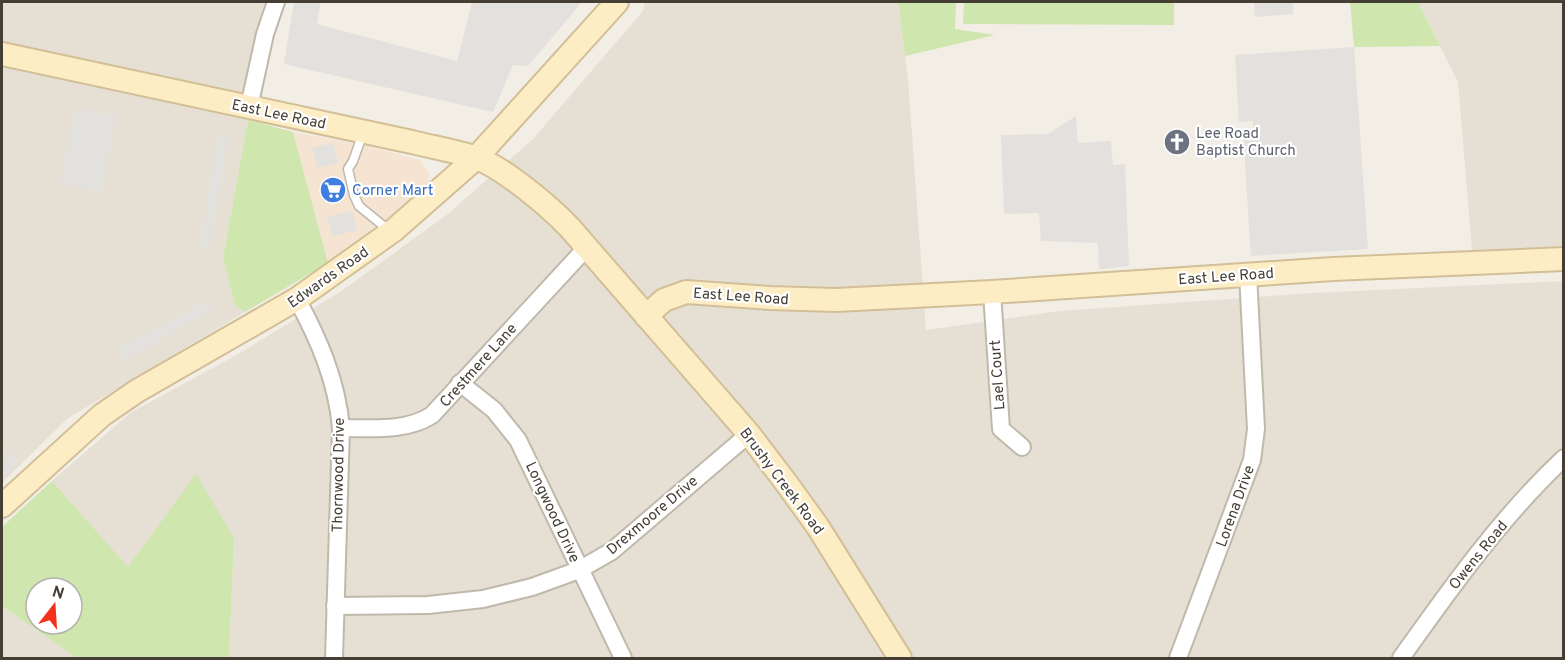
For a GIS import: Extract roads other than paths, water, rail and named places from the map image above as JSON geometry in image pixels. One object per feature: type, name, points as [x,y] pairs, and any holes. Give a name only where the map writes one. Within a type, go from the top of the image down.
[{"type":"street","points":[[249,107],[265,34],[276,2]]},
{"type":"street","name":"Edwards Road","points":[[2,506],[102,415],[137,391],[297,299],[391,232],[476,158],[617,2]]},
{"type":"street","name":"East Lee Road","points":[[2,54],[476,158],[496,168],[550,207],[646,316],[664,300],[686,292],[807,300],[992,292],[1248,274],[1563,259]]},
{"type":"street","name":"Crestmere Lane","points":[[341,428],[403,426],[415,424],[432,415],[587,247]]},
{"type":"street","name":"Lorena Drive","points":[[1178,658],[1252,460],[1256,429],[1248,274]]},
{"type":"street","name":"Lael Court","points":[[992,292],[1001,429],[1022,447]]},
{"type":"street","name":"Thornwood Drive","points":[[297,299],[314,330],[330,370],[341,428],[334,658]]},
{"type":"street","name":"Brushy Creek Road","points":[[646,316],[748,434],[818,527],[900,658]]},
{"type":"street","name":"Longwood Drive","points":[[460,383],[494,410],[518,440],[623,658]]},
{"type":"street","name":"Drexmoore Drive","points":[[334,606],[428,605],[483,599],[532,587],[579,570],[612,551],[748,434]]},
{"type":"street","name":"Owens Road","points":[[1401,658],[1448,591],[1519,505],[1563,458]]},
{"type":"lane","points":[[363,132],[348,169],[354,195],[359,206],[391,232]]},
{"type":"place","name":"Lee Road Baptist Church","points":[[1177,142]]},
{"type":"place","name":"Corner Mart","points":[[333,190]]}]
